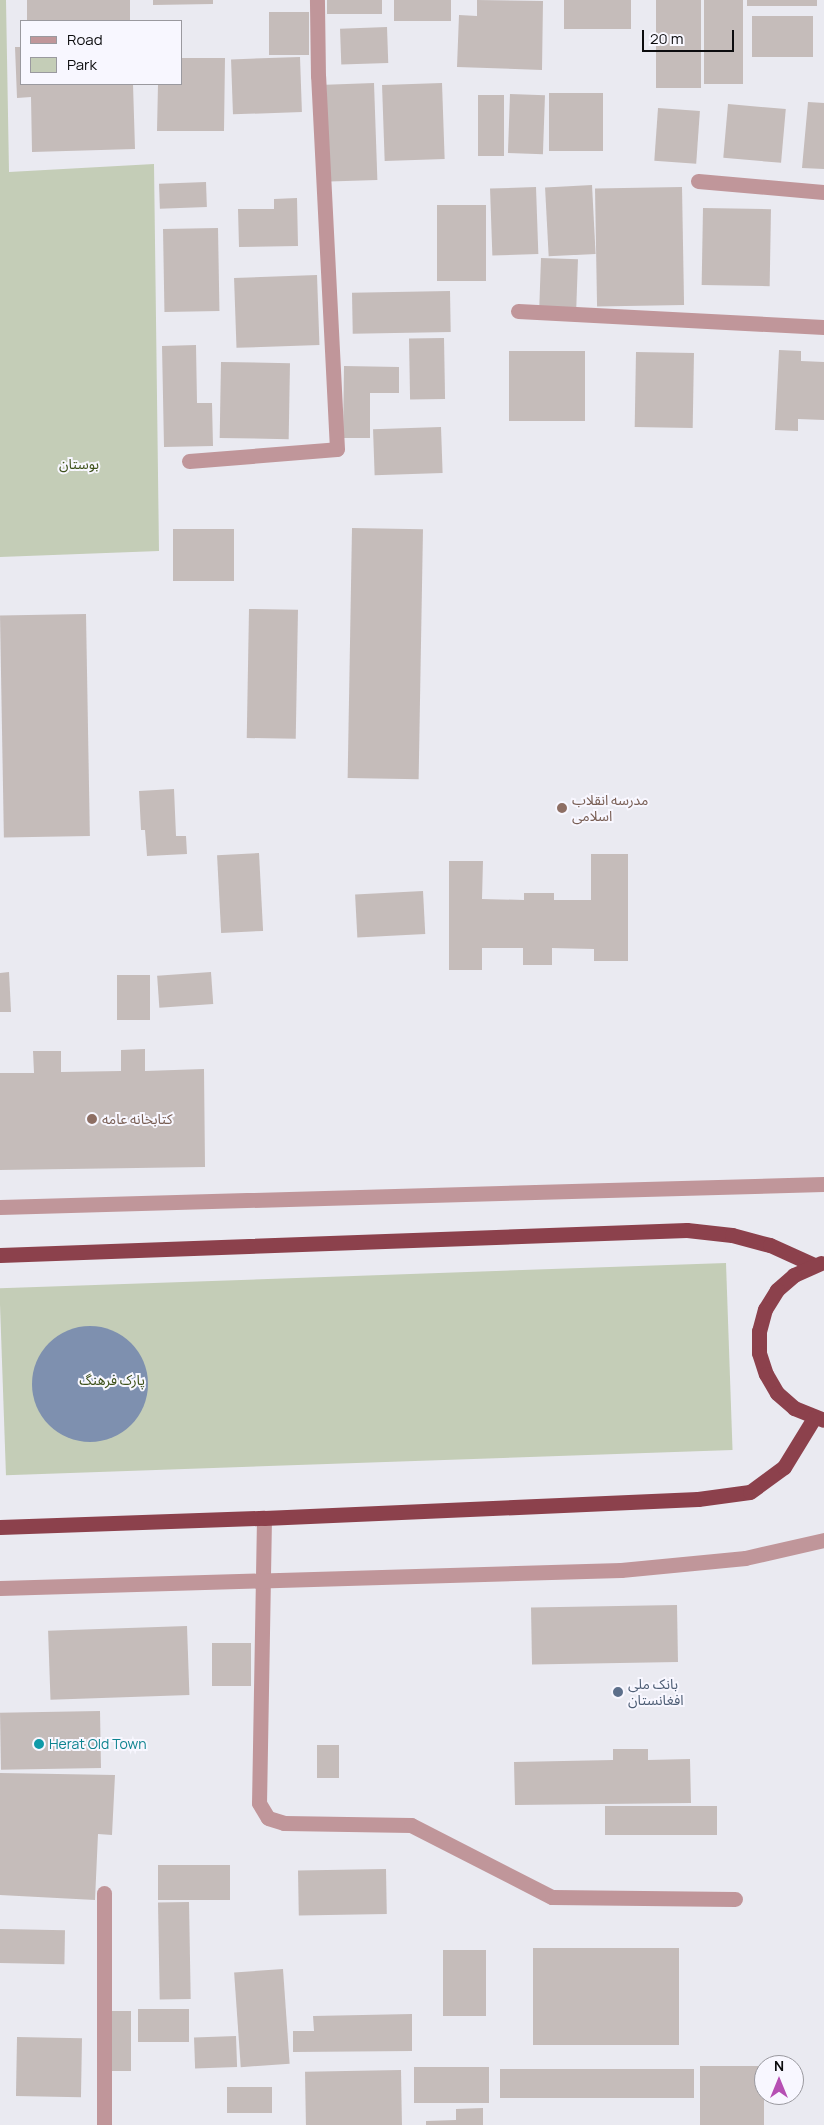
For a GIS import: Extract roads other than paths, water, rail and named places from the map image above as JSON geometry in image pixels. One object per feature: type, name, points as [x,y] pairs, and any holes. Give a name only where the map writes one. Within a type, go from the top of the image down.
[{"type":"highway","points":[[0,1255],[687,1230],[732,1235],[770,1246],[819,1264]]},
{"type":"highway","points":[[0,1527],[264,1518],[698,1499],[750,1492],[784,1467],[819,1419],[794,1408],[777,1393],[766,1374],[759,1353],[759,1331],[765,1309],[777,1290],[794,1275],[819,1264]]},
{"type":"street","points":[[189,461],[337,449],[318,76],[317,0]]},
{"type":"street","points":[[698,181],[824,192]]},
{"type":"street","points":[[518,310],[824,327]]},
{"type":"street","points":[[0,1207],[824,1184]]},
{"type":"street","points":[[264,1518],[259,1803],[268,1818],[284,1823],[411,1825],[552,1897],[736,1899]]},
{"type":"street","points":[[0,1588],[621,1570],[745,1558],[824,1540]]},
{"type":"street","points":[[104,1894],[104,2125]]},
{"type":"water","points":[[90,1326],[112,1330],[131,1343],[144,1362],[148,1384],[144,1406],[131,1425],[112,1438],[90,1442],[68,1438],[49,1425],[36,1406],[32,1384],[36,1362],[49,1343],[68,1330]]},
{"type":"place","name":"مدرسه انقلاب اسلامی","points":[[562,808]]},
{"type":"place","name":"کتابخانه عامه","points":[[92,1119]]},
{"type":"place","name":"بانک ملی افغانستان","points":[[618,1692]]},
{"type":"place","name":"Herat Old Town","points":[[39,1744]]},
{"type":"park label","name":"بوستان","points":[[79,464]]},
{"type":"park label","name":"پارک فرهنگ","points":[[112,1380]]}]
